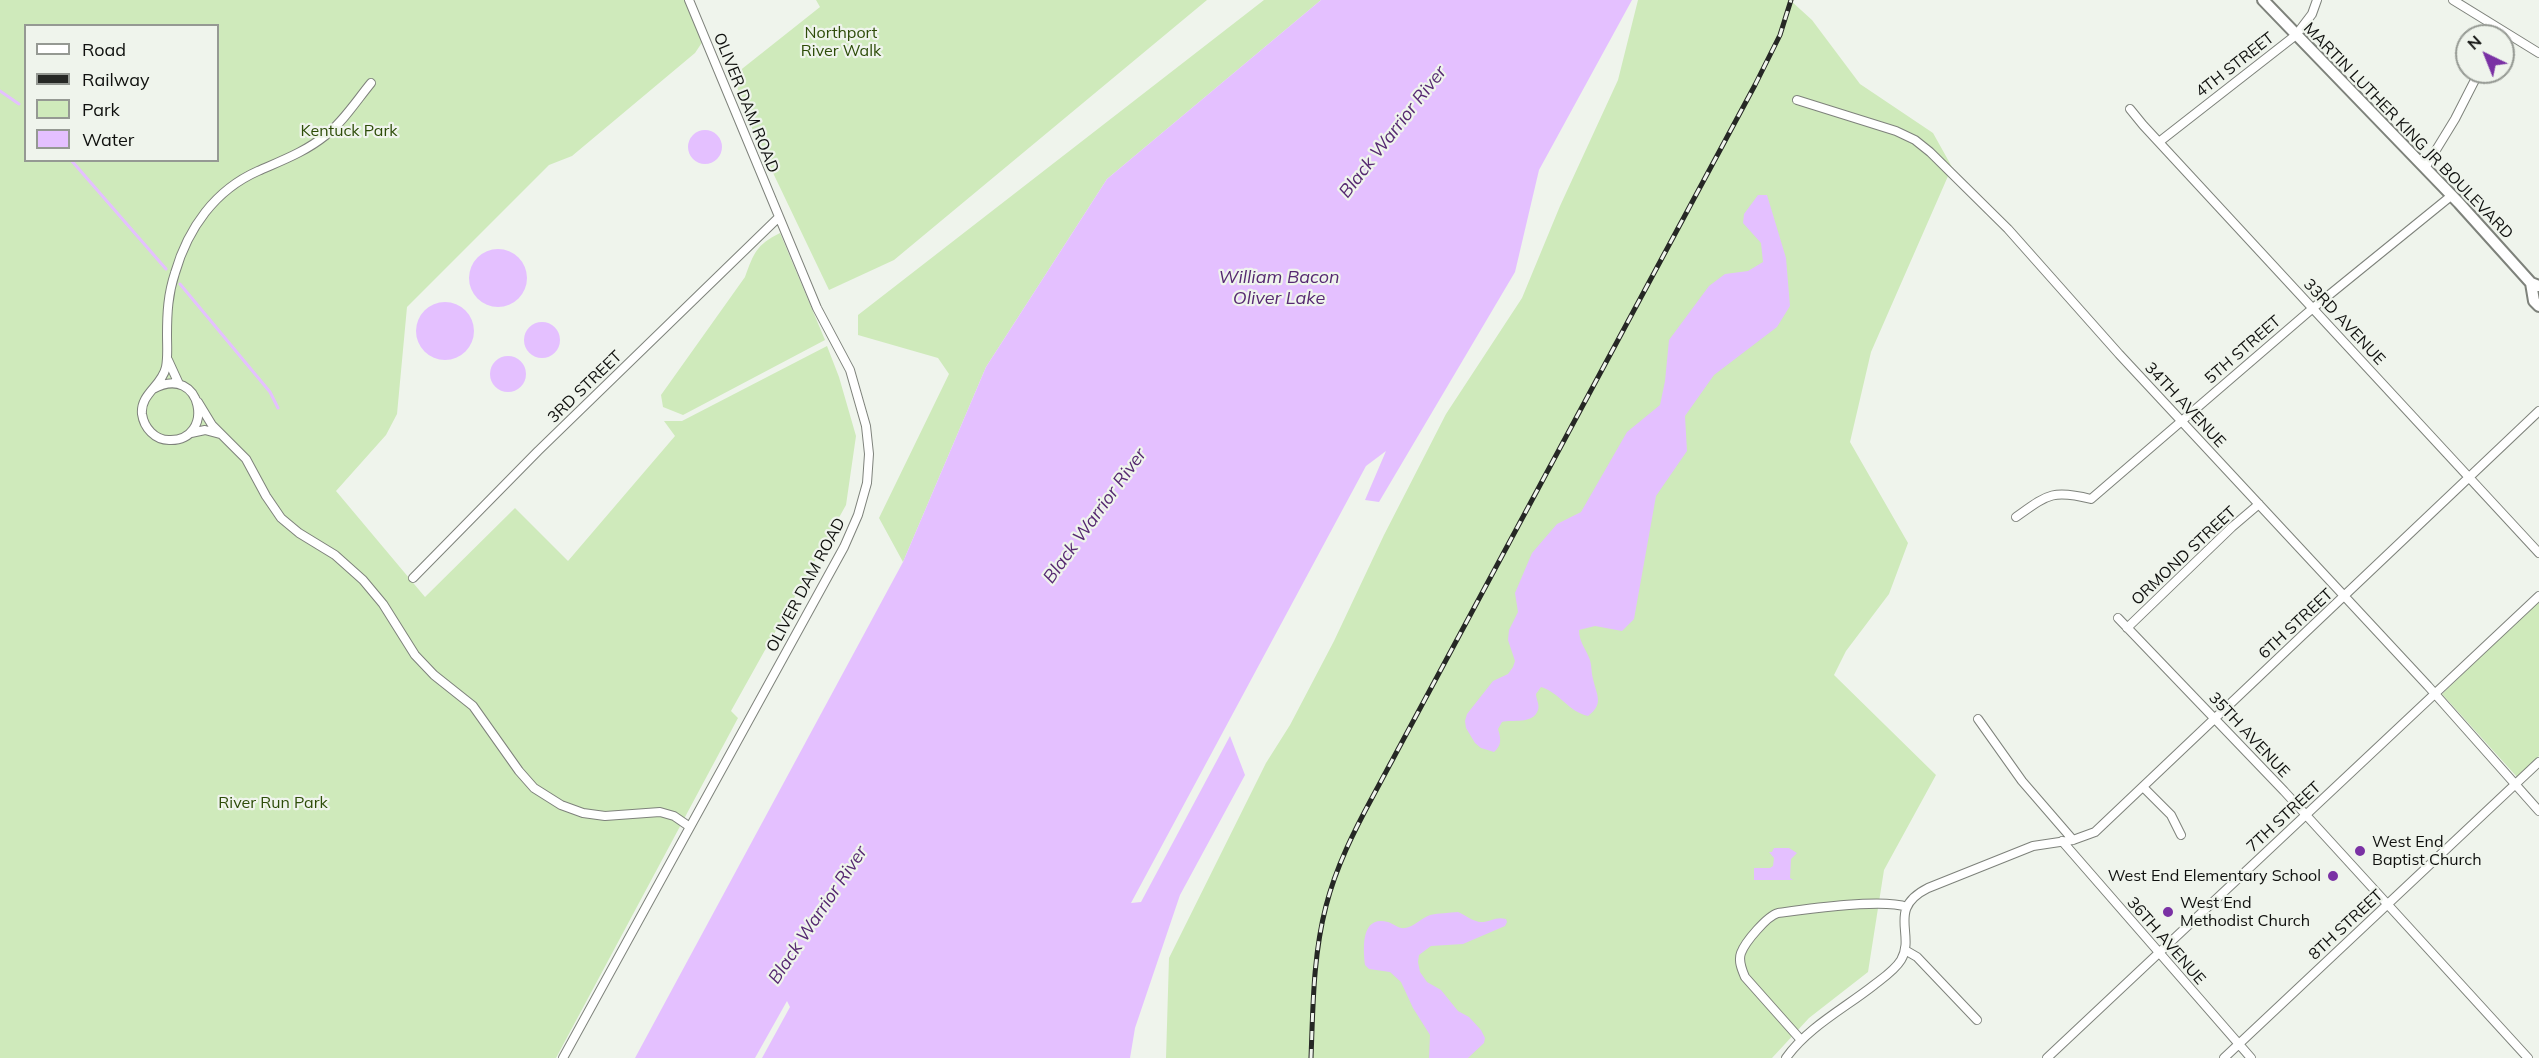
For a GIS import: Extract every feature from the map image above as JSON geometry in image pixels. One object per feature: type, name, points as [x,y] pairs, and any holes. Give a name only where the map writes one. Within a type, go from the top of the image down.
[{"type":"main road","name":"MARTIN LUTHER KING JR BOULEVARD","points":[[2263,0],[2536,281],[2534,301],[2539,306]]},
{"type":"street","name":"OLIVER DAM ROAD","points":[[563,1058],[844,547],[858,515],[867,483],[869,454],[866,426],[850,370],[817,308],[778,219],[689,0]]},
{"type":"street","name":"4TH STREET","points":[[2159,142],[2296,35],[2312,14],[2317,0]]},
{"type":"street","points":[[2453,0],[2487,24]]},
{"type":"street","points":[[2515,41],[2539,53]]},
{"type":"street","points":[[226,438],[217,432],[206,430],[171,440],[162,439],[147,429],[142,412],[147,395],[164,372],[167,356],[168,298],[185,244],[208,208],[233,184],[257,171],[287,160],[328,134],[371,83]]},
{"type":"street","points":[[2425,168],[2472,84]]},
{"type":"street","name":"34TH AVENUE","points":[[1797,100],[1896,131],[1915,140],[1930,152],[2008,229],[2181,421],[2435,694],[2539,810]]},
{"type":"street","name":"33RD AVENUE","points":[[2130,109],[2539,553]]},
{"type":"street","name":"5TH STREET","points":[[2016,517],[2043,499],[2057,493],[2091,499],[2313,308],[2451,196]]},
{"type":"street","name":"3RD STREET","points":[[413,578],[531,459],[778,219]]},
{"type":"street","points":[[167,356],[179,384],[194,394],[212,425],[246,459],[281,518],[299,533],[334,555],[363,580],[383,604],[415,655],[434,675],[473,706],[519,771],[534,788],[561,806],[583,813],[605,816],[660,812],[674,816],[690,827]]},
{"type":"street","points":[[153,389],[161,384],[179,384]]},
{"type":"street","points":[[188,435],[198,420],[198,402]]},
{"type":"street","name":"6TH STREET","points":[[1907,907],[1917,895],[1928,888],[2033,846],[2073,840],[2095,832],[2470,479],[2539,411]]},
{"type":"street","name":"ORMOND STREET","points":[[2127,628],[2259,504]]},
{"type":"street","name":"7TH STREET","points":[[2047,1058],[2539,596]]},
{"type":"street","name":"35TH AVENUE","points":[[2118,618],[2215,718],[2528,1058]]},
{"type":"street","points":[[1978,719],[2022,781],[2073,840]]},
{"type":"street","name":"8TH STREET","points":[[2224,1058],[2539,762]]},
{"type":"street","points":[[2143,787],[2171,815],[2181,835]]},
{"type":"street","name":"36TH AVENUE","points":[[2062,841],[2251,1058]]},
{"type":"street","points":[[1786,1058],[1801,1040],[1884,977],[1901,961],[1905,950],[1903,924],[1907,907],[1894,904],[1855,905],[1778,913],[1767,919],[1750,940],[1740,954],[1745,977],[1801,1040]]},
{"type":"street","points":[[1905,950],[1917,957],[1977,1020]]},
{"type":"green space","name":"River Run Park","points":[[0,0],[689,0],[705,38],[695,53],[572,156],[549,165],[407,307],[397,414],[386,435],[336,491],[425,597],[515,508],[568,561],[675,436],[664,421],[682,421],[827,346],[839,377],[856,436],[846,505],[731,711],[738,718],[556,1058],[0,1058]]},
{"type":"green space","name":"Northport River Walk","points":[[816,0],[1207,0],[894,260],[829,290],[753,131],[733,76],[820,7]]},
{"type":"green space","points":[[1264,0],[1321,0],[1107,179],[986,367],[903,562],[879,518],[949,374],[938,358],[858,335],[858,315]]},
{"type":"green space","points":[[1638,0],[1790,0],[1812,20],[1860,84],[1933,133],[1952,167],[1871,352],[1850,442],[1908,543],[1889,594],[1846,651],[1834,675],[1936,775],[1884,870],[1868,972],[1809,1018],[1772,1058],[1166,1058],[1169,958],[1266,763],[1290,725],[1334,641],[1384,535],[1446,414],[1522,298],[1560,206],[1618,80]]},
{"type":"green space","points":[[780,233],[825,340],[683,415],[663,407],[661,395],[745,277],[757,250]]},
{"type":"green space","points":[[2539,601],[2539,756],[2517,777],[2442,694]]},
{"type":"water","name":"William Bacon Oliver Lake","points":[[1321,0],[1632,0],[1539,170],[1515,272],[1379,502],[1365,500],[1386,451],[1366,466],[1131,903],[1141,902],[1230,736],[1245,775],[1180,895],[1135,1028],[1130,1058],[762,1058],[790,1007],[787,1001],[755,1058],[635,1058],[903,562],[986,367],[1107,179]]},
{"type":"water","points":[[705,130],[717,135],[722,147],[717,159],[705,164],[693,159],[688,147],[693,135]]},
{"type":"water","points":[[1758,195],[1767,195],[1786,258],[1790,306],[1777,327],[1714,375],[1685,416],[1687,451],[1656,496],[1634,619],[1622,631],[1595,626],[1579,630],[1581,642],[1591,662],[1592,677],[1598,699],[1596,708],[1588,716],[1581,714],[1541,687],[1536,694],[1538,708],[1535,715],[1527,720],[1502,722],[1498,729],[1500,742],[1497,749],[1494,752],[1481,748],[1466,728],[1465,721],[1467,714],[1493,681],[1508,674],[1513,667],[1515,661],[1508,640],[1509,630],[1518,612],[1515,593],[1532,553],[1557,524],[1581,512],[1627,432],[1660,405],[1669,340],[1709,286],[1725,274],[1748,271],[1763,262],[1761,243],[1743,223],[1744,214]]},
{"type":"water","points":[[492,249],[504,249],[519,257],[527,272],[527,284],[519,299],[504,307],[492,307],[477,299],[469,284],[469,272],[477,257]]},
{"type":"water","points":[[439,302],[451,302],[466,310],[474,325],[474,337],[466,352],[451,360],[439,360],[424,352],[416,337],[416,325],[424,310]]},
{"type":"water","points":[[542,322],[555,327],[560,340],[555,353],[542,358],[529,353],[524,340],[529,327]]},
{"type":"water","points":[[508,356],[521,361],[526,374],[521,387],[508,392],[495,387],[490,374],[495,361]]},
{"type":"water","points":[[1774,848],[1789,848],[1797,853],[1791,859],[1790,878],[1793,880],[1754,880],[1754,868],[1773,866],[1774,858],[1769,852],[1772,852]]},
{"type":"water","points":[[1458,912],[1478,922],[1499,918],[1506,919],[1507,922],[1505,926],[1463,944],[1431,946],[1419,955],[1420,972],[1427,982],[1441,990],[1458,1011],[1469,1017],[1485,1038],[1484,1043],[1468,1058],[1429,1058],[1430,1035],[1413,1008],[1401,982],[1390,972],[1369,969],[1365,965],[1364,942],[1368,928],[1379,921],[1405,928],[1430,915]]},
{"type":"waterway","points":[[0,91],[19,104]]},
{"type":"waterway","points":[[73,162],[166,269]]},
{"type":"waterway","points":[[180,284],[270,392],[278,408]]},
{"type":"railway","points":[[1311,1058],[1318,944],[1330,892],[1346,850],[1755,85],[1780,35],[1791,0]]},
{"type":"place","name":"West End Baptist Church","points":[[2360,851]]},
{"type":"place","name":"West End Elementary School","points":[[2333,876]]},
{"type":"place","name":"West End Methodist Church","points":[[2168,912]]},
{"type":"park label","name":"Kentuck Park","points":[[349,131]]},
{"type":"water label","name":"Black Warrior River","points":[[1393,132]]},
{"type":"water label","name":"Black Warrior River","points":[[1095,516]]},
{"type":"water label","name":"Black Warrior River","points":[[818,915]]}]
